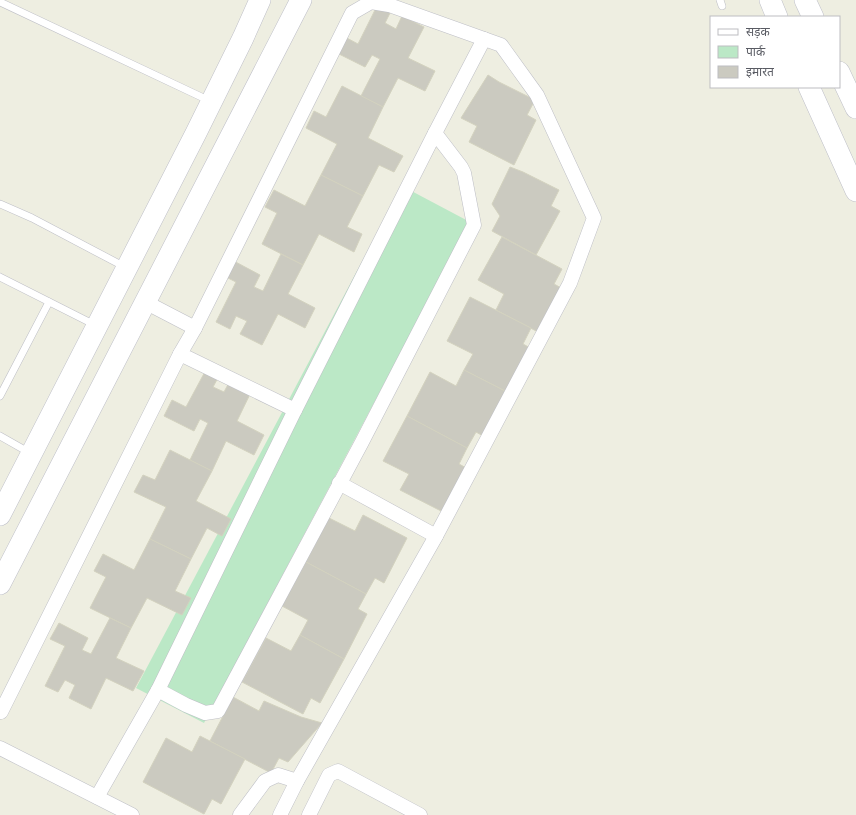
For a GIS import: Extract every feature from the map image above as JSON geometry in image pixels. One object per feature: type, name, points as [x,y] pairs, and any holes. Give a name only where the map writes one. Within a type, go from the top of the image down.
[{"type":"street","points":[[0,515],[212,102],[260,0]]},
{"type":"street","points":[[0,584],[301,0]]},
{"type":"street","points":[[770,0],[777,16]]},
{"type":"street","points":[[805,0],[813,16]]},
{"type":"street","points":[[0,713],[180,354],[195,328],[352,13],[371,2],[389,5],[501,45],[537,95],[594,218],[570,283],[436,536],[297,781],[280,815]]},
{"type":"street","points":[[243,38],[274,53]]},
{"type":"street","points":[[97,797],[158,690],[295,410],[484,39]]},
{"type":"street","points":[[840,74],[856,108]]},
{"type":"street","points":[[809,88],[856,192]]},
{"type":"street","points":[[158,690],[205,713],[218,711],[369,428],[474,225],[464,172],[436,133]]},
{"type":"street","points":[[145,302],[195,328]]},
{"type":"street","points":[[180,354],[295,410]]},
{"type":"street","points":[[339,484],[436,536]]},
{"type":"street","points":[[0,748],[132,815]]},
{"type":"street","points":[[309,815],[329,775],[338,771],[420,815]]},
{"type":"street","points":[[240,815],[265,781],[278,776],[297,781]]},
{"type":"lane","points":[[0,2],[212,102]]},
{"type":"lane","points":[[0,204],[32,218],[127,268]]},
{"type":"lane","points":[[0,277],[96,326]]},
{"type":"lane","points":[[0,396],[49,302]]},
{"type":"lane","points":[[0,436],[31,454]]},
{"type":"green space","points":[[402,186],[470,222],[204,723],[136,688]]},
{"type":"building","points":[[378,4],[391,11],[385,23],[396,29],[402,16],[424,27],[408,58],[435,71],[425,91],[398,78],[383,107],[361,96],[380,59],[372,55],[365,67],[335,52],[343,36],[358,44]]},
{"type":"building","points":[[488,75],[535,100],[527,115],[536,120],[514,165],[469,142],[477,126],[461,118]]},
{"type":"building","points":[[342,86],[383,107],[368,138],[403,156],[394,172],[379,165],[363,196],[321,175],[337,144],[306,128],[314,111],[326,117]]},
{"type":"building","points":[[510,167],[559,190],[551,206],[560,211],[536,255],[492,231],[500,216],[492,204]]},
{"type":"building","points":[[321,175],[363,196],[347,227],[362,234],[354,252],[319,234],[303,265],[262,244],[277,213],[265,207],[274,190],[305,206]]},
{"type":"building","points":[[502,237],[562,269],[554,284],[563,289],[540,333],[496,310],[504,294],[478,280]]},
{"type":"building","points":[[281,254],[303,265],[288,294],[315,308],[305,328],[278,314],[262,345],[240,334],[247,321],[236,316],[230,329],[216,322],[236,282],[222,275],[230,259],[260,275],[254,287],[263,291]]},
{"type":"building","points":[[470,297],[531,328],[523,344],[532,349],[509,393],[464,370],[473,354],[447,341]]},
{"type":"building","points":[[207,368],[220,374],[213,387],[224,392],[231,379],[252,390],[237,421],[264,435],[254,455],[226,441],[212,471],[190,460],[208,423],[200,419],[194,431],[164,416],[172,400],[186,407]]},
{"type":"building","points":[[464,370],[509,393],[485,437],[476,432],[467,448],[407,416],[430,372],[456,386]]},
{"type":"building","points":[[407,416],[467,448],[459,464],[468,469],[445,513],[400,490],[409,474],[383,461]]},
{"type":"building","points":[[170,450],[212,471],[196,501],[231,519],[222,536],[207,528],[191,559],[150,539],[166,507],[134,492],[143,475],[155,480]]},
{"type":"building","points":[[363,515],[407,538],[384,583],[375,578],[366,594],[306,562],[329,518],[355,531]]},
{"type":"building","points":[[150,539],[191,559],[175,591],[191,598],[182,615],[147,598],[131,628],[90,608],[106,577],[94,571],[103,554],[134,570]]},
{"type":"building","points":[[306,562],[366,594],[358,609],[367,614],[344,659],[300,635],[308,620],[282,606]]},
{"type":"building","points":[[110,618],[131,628],[116,658],[144,671],[133,691],[106,678],[91,709],[69,698],[75,685],[65,680],[58,692],[45,686],[65,646],[50,639],[59,623],[88,638],[82,650],[91,654]]},
{"type":"building","points":[[300,635],[344,659],[320,703],[311,698],[303,714],[242,682],[266,638],[291,651]]},
{"type":"building","points":[[233,697],[259,711],[264,701],[301,717],[322,723],[288,762],[279,758],[271,773],[210,741]]},
{"type":"building","points":[[200,736],[245,759],[221,804],[212,799],[204,814],[143,782],[166,738],[192,752]]}]
